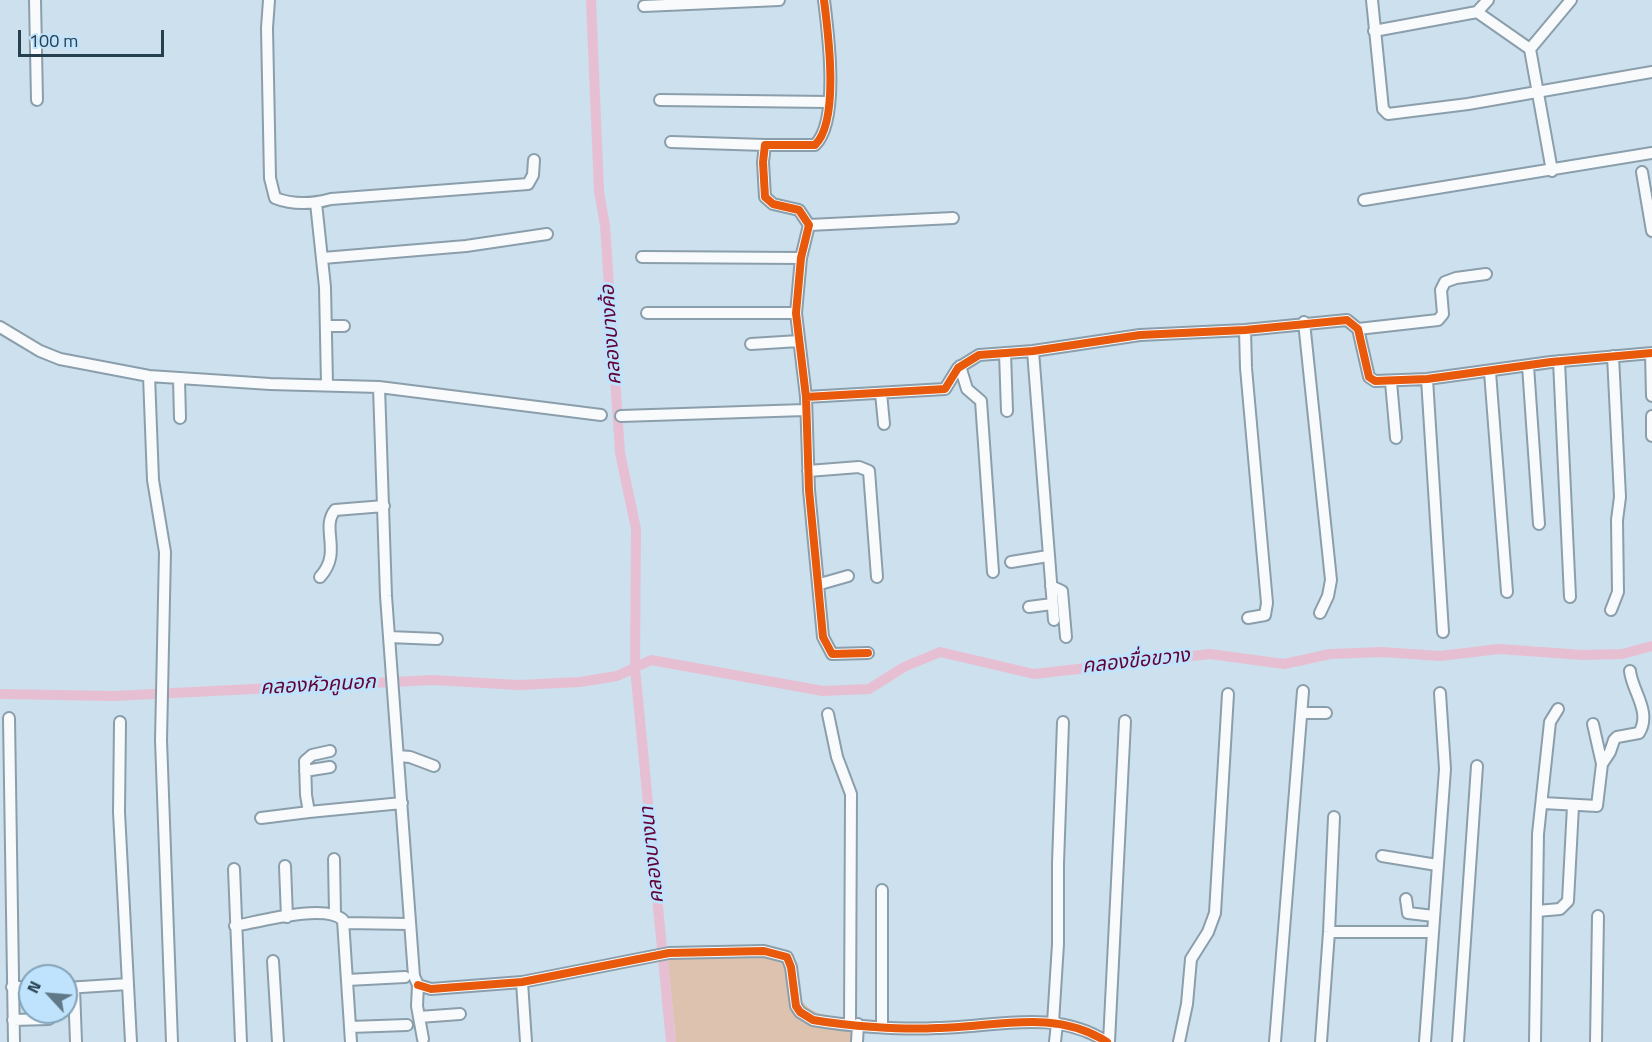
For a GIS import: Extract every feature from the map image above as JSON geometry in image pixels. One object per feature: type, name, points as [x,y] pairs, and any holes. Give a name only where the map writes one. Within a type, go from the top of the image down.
[{"type":"street","points":[[35,0],[37,100]]},
{"type":"street","points":[[269,0],[267,28],[270,178],[273,195],[286,202],[316,203],[390,194],[528,184],[533,175],[534,160]]},
{"type":"street","points":[[644,6],[779,0]]},
{"type":"street","points":[[671,142],[815,145],[823,132],[832,58],[824,0]]},
{"type":"street","points":[[1372,0],[1383,109],[1388,114],[1652,72]]},
{"type":"street","points":[[1374,31],[1477,12],[1488,0]]},
{"type":"street","points":[[1530,50],[1571,0]]},
{"type":"street","points":[[1477,12],[1530,50],[1552,171]]},
{"type":"street","points":[[660,100],[828,102]]},
{"type":"street","points":[[765,145],[763,162],[766,200],[799,210],[809,225],[801,258],[796,314],[806,397],[808,471],[820,584],[822,627],[829,652],[836,655],[868,653]]},
{"type":"street","points":[[1364,200],[1652,153]]},
{"type":"street","points":[[1642,172],[1652,231]]},
{"type":"street","points":[[316,203],[322,258],[327,384]]},
{"type":"street","points":[[809,225],[953,218]]},
{"type":"street","points":[[322,258],[466,246],[547,234]]},
{"type":"street","points":[[642,257],[801,258]]},
{"type":"street","points":[[1358,329],[1438,320],[1443,314],[1441,290],[1445,282],[1456,278],[1486,274]]},
{"type":"street","points":[[647,313],[796,314]]},
{"type":"street","points":[[806,397],[945,389],[960,366],[979,355],[1033,351],[1140,335],[1245,330],[1304,322],[1347,320],[1358,329],[1369,376],[1375,381],[1427,379],[1555,362],[1652,353],[1652,396]]},
{"type":"street","points":[[1304,322],[1331,580],[1328,596],[1320,613]]},
{"type":"street","points":[[326,326],[344,326]]},
{"type":"street","points":[[0,327],[40,351],[60,359],[149,376],[270,384],[379,387],[601,415]]},
{"type":"street","points":[[1245,330],[1246,368],[1267,603],[1265,615],[1248,618]]},
{"type":"street","points":[[751,344],[800,341]]},
{"type":"street","points":[[1033,351],[1054,620]]},
{"type":"street","points":[[1005,353],[1007,411]]},
{"type":"street","points":[[1611,610],[1617,601],[1618,592],[1617,520],[1620,490],[1613,356]]},
{"type":"street","points":[[1555,362],[1560,500]]},
{"type":"street","points":[[1555,362],[1570,597]]},
{"type":"street","points":[[960,366],[967,389],[981,401],[993,572]]},
{"type":"street","points":[[1528,366],[1539,524]]},
{"type":"street","points":[[1490,372],[1507,592]]},
{"type":"street","points":[[149,376],[153,480],[165,552],[161,711],[172,1042]]},
{"type":"street","points":[[179,379],[180,418]]},
{"type":"street","points":[[1427,379],[1443,632]]},
{"type":"street","points":[[1392,382],[1396,438]]},
{"type":"street","points":[[379,387],[389,637],[414,976],[418,985],[419,1017],[423,1039]]},
{"type":"street","points":[[881,393],[884,424]]},
{"type":"street","points":[[621,416],[805,410]]},
{"type":"street","points":[[1652,416],[1652,436]]},
{"type":"street","points":[[808,471],[859,467],[869,471],[877,578]]},
{"type":"street","points":[[320,577],[331,563],[332,513],[338,508],[384,506]]},
{"type":"street","points":[[1011,562],[1048,556]]},
{"type":"street","points":[[820,584],[848,576]]},
{"type":"street","points":[[1051,586],[1062,591],[1066,637]]},
{"type":"street","points":[[1029,607],[1052,604]]},
{"type":"street","points":[[389,637],[438,639]]},
{"type":"street","points":[[1602,764],[1615,738],[1636,735],[1643,725],[1643,704],[1633,687],[1630,671]]},
{"type":"street","points":[[1275,1042],[1303,691]]},
{"type":"street","points":[[1425,1042],[1445,769],[1440,693]]},
{"type":"street","points":[[1179,1042],[1187,1004],[1191,959],[1208,932],[1215,913],[1228,694]]},
{"type":"street","points":[[1535,1042],[1538,834],[1550,722],[1558,709]]},
{"type":"street","points":[[1302,713],[1326,713]]},
{"type":"street","points":[[828,714],[837,757],[851,794],[854,1024],[857,1042]]},
{"type":"street","points":[[9,718],[14,1042]]},
{"type":"street","points":[[120,722],[119,812],[131,1042]]},
{"type":"street","points":[[1054,1042],[1063,722]]},
{"type":"street","points":[[418,985],[430,988],[522,982],[669,953],[764,951],[787,957],[791,967],[794,997],[800,1012],[813,1020],[936,1028],[1020,1021],[1055,1023],[1084,1029],[1108,1042],[1125,722]]},
{"type":"street","points":[[1543,803],[1597,806],[1602,764],[1593,724]]},
{"type":"street","points":[[309,812],[305,771],[307,758],[330,751]]},
{"type":"street","points":[[399,756],[410,757],[434,766]]},
{"type":"street","points":[[1458,1042],[1477,766]]},
{"type":"street","points":[[305,771],[330,767]]},
{"type":"street","points":[[261,818],[402,803]]},
{"type":"street","points":[[1537,911],[1560,909],[1568,901],[1574,806]]},
{"type":"street","points":[[1321,1042],[1334,817]]},
{"type":"street","points":[[1382,856],[1437,865]]},
{"type":"street","points":[[334,860],[335,914]]},
{"type":"street","points":[[285,866],[287,917]]},
{"type":"street","points":[[234,869],[241,1042]]},
{"type":"street","points":[[882,890],[882,1025]]},
{"type":"street","points":[[1406,899],[1408,913],[1434,916]]},
{"type":"street","points":[[235,926],[309,913],[335,914],[345,923],[410,924]]},
{"type":"street","points":[[1596,1042],[1598,916]]},
{"type":"street","points":[[345,923],[351,1042]]},
{"type":"street","points":[[1329,932],[1432,932]]},
{"type":"street","points":[[0,948],[12,948]]},
{"type":"street","points":[[273,961],[278,1042]]},
{"type":"street","points":[[347,980],[405,977]]},
{"type":"street","points":[[522,982],[526,1042]]},
{"type":"street","points":[[78,987],[128,984]]},
{"type":"street","points":[[12,987],[18,987]]},
{"type":"street","points":[[419,1017],[460,1014]]},
{"type":"street","points":[[13,1020],[18,1020]]},
{"type":"street","points":[[74,1024],[76,1042]]},
{"type":"street","points":[[350,1028],[407,1025]]},
{"type":"shaded area","points":[[778,950],[799,996],[806,1005],[826,1016],[863,1021],[862,1042],[676,1042],[667,952]]},
{"type":"waterway","name":"คลองบางค้อ","points":[[591,0],[599,191],[605,226],[620,453],[636,529],[635,668],[671,1042]]},
{"type":"waterway","name":"คลองขื่อขวาง","points":[[0,694],[114,696],[432,680],[519,685],[580,682],[617,676],[651,660],[823,691],[869,689],[904,667],[940,652],[1034,674],[1210,654],[1284,664],[1330,654],[1382,652],[1440,656],[1499,649],[1583,655],[1622,654],[1652,646]]},
{"type":"cycle path","points":[[824,0],[830,76],[828,117],[823,133],[815,145],[765,145],[763,162],[765,197],[773,204],[799,210],[809,225],[801,258],[796,313],[806,397],[809,490],[823,637],[832,654],[868,653]]},
{"type":"cycle path","points":[[806,397],[945,389],[958,368],[979,355],[1033,351],[1140,335],[1245,330],[1347,320],[1358,329],[1369,377],[1375,381],[1427,379],[1551,362],[1652,353]]},
{"type":"cycle path","points":[[418,985],[431,989],[522,982],[669,953],[764,951],[787,957],[791,967],[796,1006],[800,1012],[813,1020],[858,1026],[907,1028],[1046,1022],[1067,1025],[1107,1042]]},
{"type":"water label","name":"คลองหัวคูนอก","points":[[318,686]]},
{"type":"water label","name":"คลองบางนา","points":[[653,855]]}]
